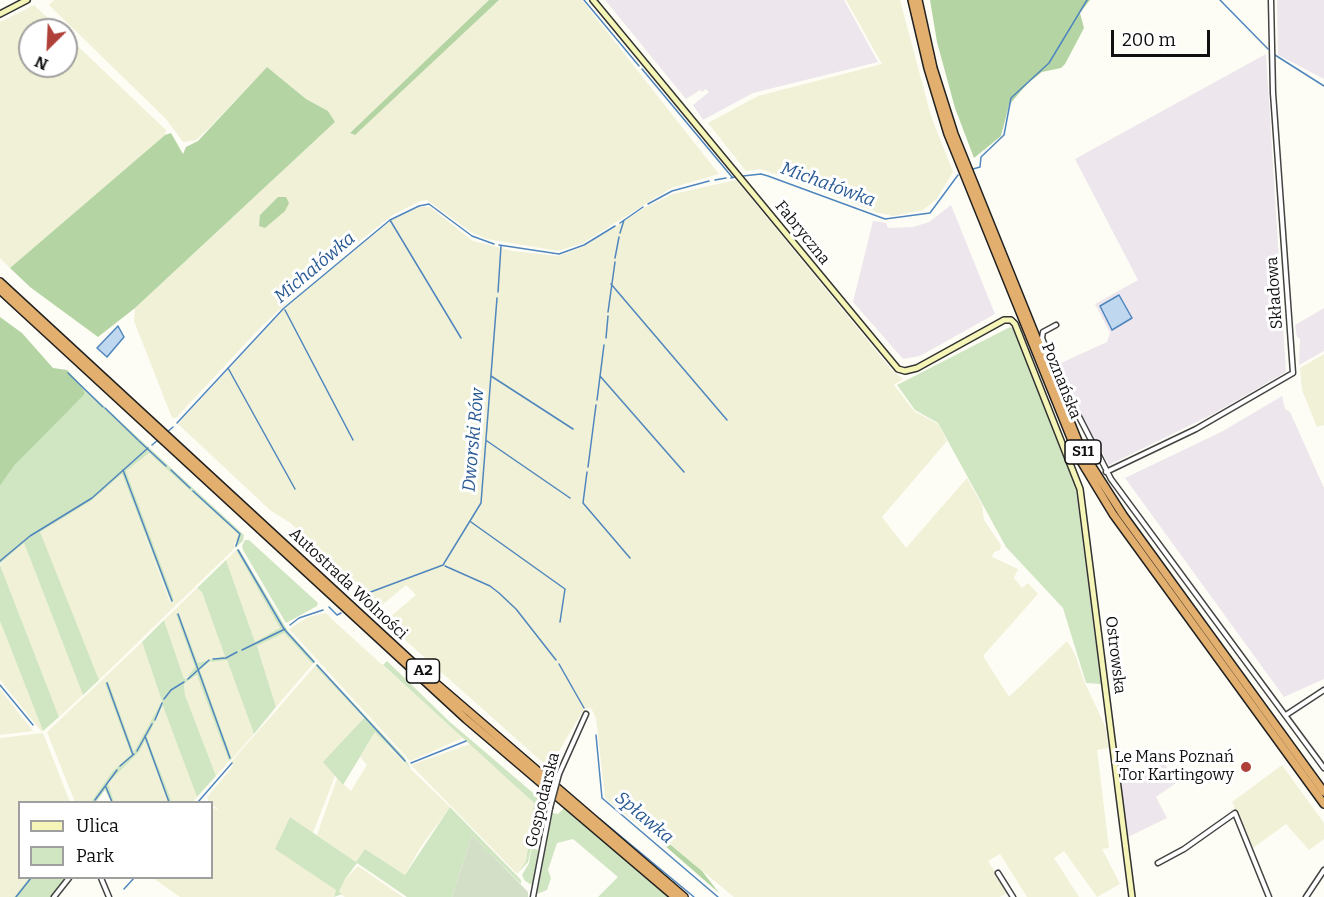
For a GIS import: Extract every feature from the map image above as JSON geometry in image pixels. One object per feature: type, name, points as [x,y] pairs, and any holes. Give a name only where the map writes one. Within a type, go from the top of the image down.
[{"type":"highway","name":"Poznańska","points":[[912,0],[928,68],[948,134],[1050,391],[1089,478],[1144,557],[1293,756]]},
{"type":"highway","name":"Poznańska","points":[[918,0],[933,68],[954,134],[1082,451],[1123,515],[1293,756]]},
{"type":"highway","name":"Autostrada Wolności","points":[[0,282],[466,719],[675,897]]},
{"type":"highway","name":"Autostrada Wolności","points":[[0,290],[149,424]]},
{"type":"highway","name":"Autostrada Wolności","points":[[166,440],[461,706],[684,897]]},
{"type":"highway","points":[[1089,478],[1093,493]]},
{"type":"highway","points":[[1130,546],[1144,557]]},
{"type":"highway","name":"S11","points":[[1293,756],[1324,792]]},
{"type":"highway","name":"S11","points":[[1293,756],[1324,804]]},
{"type":"street","points":[[0,14],[27,0]]},
{"type":"street","name":"Fabryczna","points":[[593,0],[898,369],[905,372],[916,368],[1004,320],[1012,321],[1020,337]]},
{"type":"street","name":"Składowa","points":[[1106,471],[1196,429],[1293,373],[1274,112],[1271,0]]},
{"type":"street","points":[[1056,325],[1043,332],[1042,338],[1054,368],[1106,471],[1324,768]]},
{"type":"street","name":"Ostrowska","points":[[1020,337],[1080,489],[1132,897]]},
{"type":"street","points":[[1286,716],[1324,690]]},
{"type":"street","name":"Gospodarska","points":[[533,897],[559,774],[586,714]]},
{"type":"street","points":[[1158,863],[1184,849],[1235,813],[1269,897]]},
{"type":"street","points":[[1306,897],[1324,870]]},
{"type":"street","points":[[998,873],[1013,897]]},
{"type":"street","points":[[54,897],[68,879]]},
{"type":"street","points":[[101,879],[109,897]]},
{"type":"shaded area","points":[[605,0],[844,0],[878,62],[753,93],[703,120],[693,105],[709,92],[706,89],[702,92],[700,90],[686,99]]},
{"type":"shaded area","points":[[1277,0],[1324,0],[1324,79],[1278,55]]},
{"type":"shaded area","points":[[1266,54],[1286,372],[1213,414],[1109,465],[1060,376],[1061,363],[1107,342],[1110,333],[1095,304],[1138,280],[1075,159]]},
{"type":"shaded area","points":[[951,205],[995,314],[920,356],[903,359],[853,302],[873,221],[886,223],[888,228],[913,227],[929,222]]},
{"type":"shaded area","points":[[1324,308],[1324,351],[1299,365],[1300,339],[1297,337],[1295,325]]},
{"type":"shaded area","points":[[1282,396],[1285,409],[1290,412],[1324,488],[1324,679],[1284,697],[1125,478],[1223,431]]},
{"type":"shaded area","points":[[1163,761],[1176,783],[1156,797],[1167,818],[1126,838],[1121,774],[1132,775]]},
{"type":"green space","points":[[54,0],[489,0],[351,132],[354,135],[499,0],[582,0],[719,174],[671,188],[583,243],[558,251],[487,239],[471,232],[427,200],[420,201],[391,216],[318,274],[259,329],[176,418],[172,418],[134,321],[135,308],[335,122],[328,111],[306,99],[267,67],[196,140],[183,142],[166,119],[78,33],[78,18],[62,18],[49,5]]},
{"type":"green space","points":[[489,0],[499,0],[355,135],[350,133]]},
{"type":"green space","points":[[846,0],[900,0],[931,116],[953,172],[936,200],[923,210],[893,216],[879,213],[761,169],[746,171],[708,123],[758,96],[882,64]]},
{"type":"green space","points":[[930,0],[1090,0],[1080,13],[1084,28],[1065,64],[1061,68],[1042,72],[1028,83],[1009,105],[1001,136],[974,158],[955,108],[937,42]]},
{"type":"green space","points":[[34,5],[48,18],[18,18],[18,78],[78,78],[78,46],[166,130],[165,135],[10,268],[0,258],[0,22]]},
{"type":"green space","points":[[267,67],[306,99],[328,111],[335,122],[135,308],[98,337],[30,287],[10,268],[165,135],[171,133],[183,154],[186,147],[198,141]]},
{"type":"green space","points":[[736,180],[891,369],[903,379],[894,385],[914,411],[938,424],[947,441],[882,517],[906,548],[967,478],[982,505],[984,520],[1001,545],[1000,550],[994,552],[992,557],[1018,569],[1014,578],[1022,588],[1028,583],[1038,594],[983,656],[1009,697],[1067,641],[1075,654],[1084,681],[1105,726],[1109,748],[1097,750],[1109,848],[1102,849],[1120,884],[1097,897],[1064,851],[1054,858],[1079,897],[1027,897],[1000,854],[988,861],[1008,892],[1000,897],[734,897],[660,836],[642,828],[605,798],[596,718],[591,708],[584,709],[549,768],[396,632],[402,625],[392,615],[416,595],[406,585],[382,605],[289,522],[271,511],[178,424],[286,307],[393,219],[419,207],[430,207],[473,241],[513,251],[558,256],[583,247],[646,207],[673,194]]},
{"type":"green space","points":[[278,197],[286,197],[289,203],[285,211],[265,228],[259,226],[260,215]]},
{"type":"green space","points":[[0,317],[22,333],[53,368],[67,370],[82,386],[85,394],[14,466],[0,486]]},
{"type":"green space","points":[[1010,327],[1014,329],[1075,483],[1101,684],[1086,683],[1063,608],[1006,547],[938,423],[915,410],[897,385]]},
{"type":"green space","points":[[1324,354],[1324,425],[1317,427],[1302,390],[1300,368]]},
{"type":"green space","points":[[82,386],[244,535],[243,541],[235,548],[238,534],[149,453],[126,471],[174,600],[171,602],[122,474],[91,501],[40,532],[99,680],[83,695],[24,543],[0,564],[0,486],[14,466],[85,394]]},
{"type":"green space","points":[[149,453],[238,534],[238,539],[234,544],[235,548],[99,680],[39,532],[91,501],[122,474],[170,602],[174,600],[126,471]]},
{"type":"green space","points":[[245,540],[249,540],[318,603],[317,606],[286,623],[243,550]]},
{"type":"green space","points":[[24,543],[83,695],[59,717],[0,565]]},
{"type":"green space","points":[[239,549],[288,631],[315,661],[313,664],[284,633],[257,646],[276,707],[254,734],[227,660],[210,662],[200,670],[232,759],[229,761],[197,675],[184,684],[185,695],[216,776],[197,797],[163,706],[147,737],[172,801],[168,801],[145,741],[139,752],[108,783],[114,801],[110,801],[105,790],[97,801],[92,801],[112,772],[131,754],[105,683],[108,681],[134,752],[162,701],[142,642],[164,620],[184,679],[187,678],[195,667],[176,614],[179,613],[198,663],[225,656],[202,592],[197,588],[226,560],[255,642],[280,628],[236,550]]},
{"type":"green space","points":[[236,550],[280,626],[278,631],[255,642],[226,560]]},
{"type":"green space","points":[[0,565],[59,717],[43,731],[0,621]]},
{"type":"green space","points":[[197,588],[202,592],[226,656],[198,663],[179,613],[177,614],[195,667],[193,672],[184,679],[164,620]]},
{"type":"green space","points":[[326,613],[463,738],[410,761],[289,629],[308,617]]},
{"type":"green space","points":[[0,621],[43,731],[0,680]]},
{"type":"green space","points":[[284,633],[313,664],[276,707],[257,646]]},
{"type":"green space","points":[[142,642],[162,701],[134,752],[108,682],[131,754],[112,772],[92,801],[75,801],[47,732]]},
{"type":"green space","points":[[227,660],[254,734],[232,759],[200,670],[213,661]]},
{"type":"green space","points":[[387,661],[450,722],[539,798],[541,807],[547,809],[543,829],[537,828],[534,848],[539,851],[532,885],[525,881],[522,875],[529,863],[533,840],[528,862],[518,873],[526,861],[534,803],[383,665]]},
{"type":"green space","points":[[317,664],[404,757],[411,769],[375,732],[343,785],[323,762],[364,718],[315,666]]},
{"type":"green space","points":[[315,666],[364,718],[324,762],[335,776],[313,833],[290,817],[276,848],[336,890],[334,897],[180,897],[154,879],[213,879],[213,808],[220,811],[207,797],[233,766],[231,762]]},
{"type":"green space","points":[[199,675],[229,761],[216,776],[185,695],[184,684]]},
{"type":"green space","points":[[0,689],[33,731],[0,735]]},
{"type":"green space","points":[[164,706],[197,797],[194,801],[172,801],[147,736]]},
{"type":"green space","points":[[376,731],[390,749],[450,807],[420,848],[405,875],[365,849],[356,862],[317,835],[337,778],[351,791],[367,765],[360,757]]},
{"type":"green space","points":[[43,733],[70,801],[18,801],[18,879],[28,879],[14,897],[0,897],[0,738]]},
{"type":"green space","points":[[145,741],[168,801],[114,801],[108,783],[139,752]]},
{"type":"green space","points":[[470,744],[534,803],[526,861],[517,874],[411,765]]},
{"type":"green space","points":[[1282,765],[1324,823],[1324,839],[1309,850],[1286,824],[1253,848],[1232,802]]},
{"type":"green space","points":[[450,807],[521,880],[521,884],[490,853],[487,856],[482,851],[485,848],[472,835],[452,897],[407,897],[357,863],[345,879],[339,892],[342,894],[334,897],[336,890],[275,849],[290,817],[356,862],[365,849],[405,875]]},
{"type":"green space","points":[[564,808],[669,897],[598,897],[618,877],[573,839],[557,843],[548,870],[551,878],[547,890],[537,894],[552,813],[558,814]]},
{"type":"green space","points":[[648,831],[660,836],[702,871],[719,893]]},
{"type":"green space","points":[[472,835],[485,848],[483,851],[487,855],[490,853],[528,892],[528,897],[452,897]]},
{"type":"green space","points":[[358,866],[403,897],[345,897],[339,893],[345,879]]},
{"type":"green space","points":[[28,879],[65,879],[52,897],[14,897]]},
{"type":"water","points":[[1119,295],[1132,318],[1112,330],[1100,306]]},
{"type":"water","points":[[118,326],[124,337],[107,357],[97,348]]},
{"type":"waterway","points":[[584,0],[639,66]]},
{"type":"waterway","name":"Michałówka","points":[[973,169],[980,167],[981,157],[1004,135],[1011,98],[1049,63],[1087,0]]},
{"type":"waterway","points":[[1220,0],[1268,49]]},
{"type":"waterway","points":[[1275,55],[1324,86]]},
{"type":"waterway","points":[[642,69],[732,177]]},
{"type":"waterway","name":"Michałówka","points":[[743,176],[761,174],[768,176],[885,219],[930,213],[958,175]]},
{"type":"waterway","name":"Michałówka","points":[[731,178],[735,177]]},
{"type":"waterway","name":"Michałówka","points":[[715,180],[726,178]]},
{"type":"waterway","name":"Michałówka","points":[[648,204],[672,191],[709,181]]},
{"type":"waterway","name":"Michałówka","points":[[177,423],[284,308],[390,220],[419,206],[429,204],[472,236],[494,244]]},
{"type":"waterway","name":"Michałówka","points":[[620,223],[643,207]]},
{"type":"waterway","points":[[390,220],[461,338]]},
{"type":"waterway","points":[[620,233],[624,220]]},
{"type":"waterway","name":"Michałówka","points":[[499,245],[559,254],[584,245],[615,226]]},
{"type":"waterway","points":[[615,258],[619,237]]},
{"type":"waterway","name":"Dworski Rów","points":[[498,292],[501,246]]},
{"type":"waterway","points":[[608,312],[615,262]]},
{"type":"waterway","points":[[611,284],[727,420]]},
{"type":"waterway","name":"Dworski Rów","points":[[368,593],[443,565],[481,503],[497,298]]},
{"type":"waterway","points":[[285,310],[353,440]]},
{"type":"waterway","points":[[606,338],[608,316]]},
{"type":"waterway","points":[[597,400],[604,345]]},
{"type":"waterway","points":[[228,368],[295,489]]},
{"type":"waterway","points":[[68,373],[103,407]]},
{"type":"waterway","points":[[491,376],[573,429]]},
{"type":"waterway","points":[[600,376],[684,472]]},
{"type":"waterway","points":[[588,467],[596,405]]},
{"type":"waterway","points":[[105,408],[138,440]]},
{"type":"waterway","name":"Michałówka","points":[[166,433],[173,427]]},
{"type":"waterway","name":"Michałówka","points":[[152,445],[158,440]]},
{"type":"waterway","points":[[139,441],[166,466]]},
{"type":"waterway","points":[[487,441],[570,498]]},
{"type":"waterway","name":"Michałówka","points":[[0,561],[30,536],[92,498],[148,448]]},
{"type":"waterway","points":[[123,470],[172,601]]},
{"type":"waterway","points":[[171,470],[190,488]]},
{"type":"waterway","points":[[587,472],[583,503],[630,558]]},
{"type":"waterway","points":[[193,491],[240,534],[236,546]]},
{"type":"waterway","points":[[471,522],[565,589],[560,622]]},
{"type":"waterway","points":[[238,550],[284,629],[314,662]]},
{"type":"waterway","name":"Spławka","points":[[445,566],[490,586],[499,593],[516,609],[556,660]]},
{"type":"waterway","name":"Dworski Rów","points":[[354,599],[362,595]]},
{"type":"waterway","name":"Dworski Rów","points":[[329,607],[337,615],[341,613]]},
{"type":"waterway","name":"Dworski Rów","points":[[290,625],[299,618],[323,610]]},
{"type":"waterway","points":[[178,614],[230,758]]},
{"type":"waterway","name":"Dworski Rów","points":[[242,650],[285,629]]},
{"type":"waterway","name":"Dworski Rów","points":[[213,659],[226,658],[237,652]]},
{"type":"waterway","name":"Dworski Rów","points":[[188,679],[209,660]]},
{"type":"waterway","name":"Spławka","points":[[559,664],[584,708]]},
{"type":"waterway","points":[[317,665],[405,761]]},
{"type":"waterway","name":"Dworski Rów","points":[[164,699],[171,690],[184,682]]},
{"type":"waterway","points":[[107,683],[133,755]]},
{"type":"waterway","points":[[0,685],[33,725]]},
{"type":"waterway","name":"Dworski Rów","points":[[155,720],[162,703]]},
{"type":"waterway","name":"Dworski Rów","points":[[137,751],[152,724]]},
{"type":"waterway","name":"Spławka","points":[[596,735],[602,798],[718,897]]},
{"type":"waterway","points":[[145,736],[169,801]]},
{"type":"waterway","points":[[411,763],[466,741]]},
{"type":"waterway","name":"Dworski Rów","points":[[120,766],[134,754]]},
{"type":"waterway","points":[[199,801],[232,763]]},
{"type":"waterway","name":"Dworski Rów","points":[[95,800],[117,770]]},
{"type":"waterway","points":[[106,787],[112,801]]},
{"type":"waterway","points":[[600,819],[694,897]]},
{"type":"waterway","name":"Dworski Rów","points":[[16,897],[30,879]]},
{"type":"waterway","points":[[124,889],[133,879]]},
{"type":"place","name":"Le Mans Poznań Tor Kartingowy","points":[[1246,767]]}]
